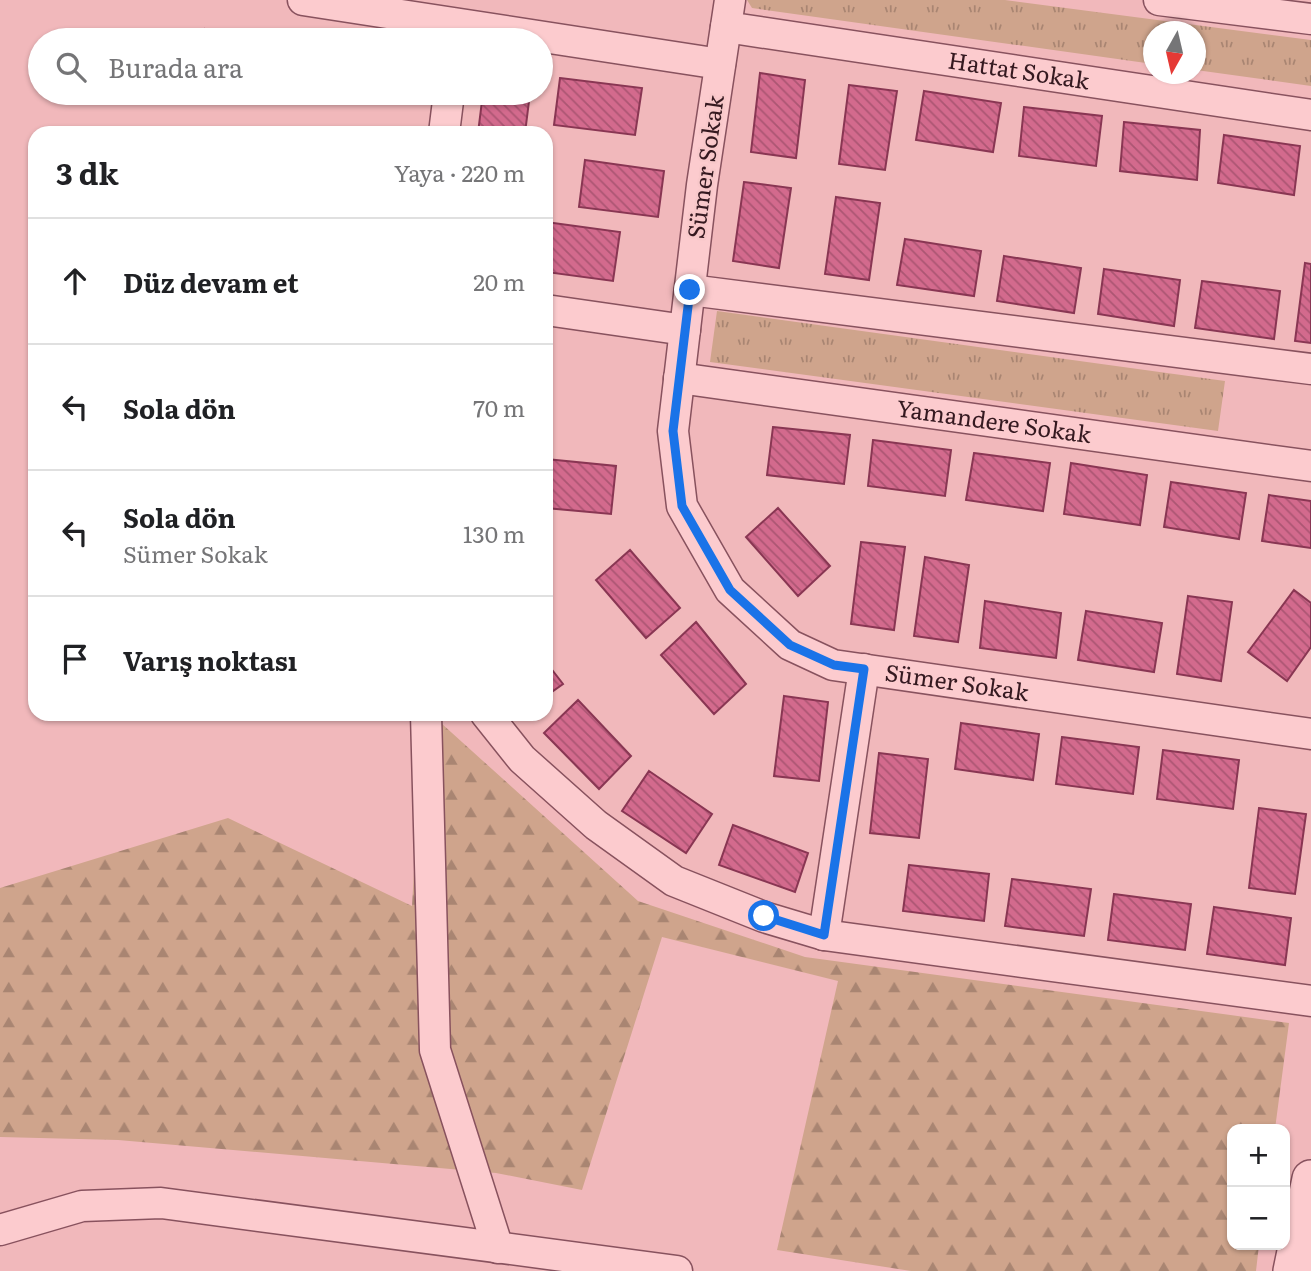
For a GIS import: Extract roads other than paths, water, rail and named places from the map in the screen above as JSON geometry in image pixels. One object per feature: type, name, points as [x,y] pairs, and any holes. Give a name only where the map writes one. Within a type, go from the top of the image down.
[{"type":"street","points":[[303,0],[439,28]]},
{"type":"street","points":[[1159,0],[1277,7],[1311,19]]},
{"type":"street","name":"Sümer Sokak","points":[[728,14],[673,431],[682,506],[730,590],[790,645],[834,665],[1311,734]]},
{"type":"street","name":"Hattat Sokak","points":[[728,14],[1311,115]]},
{"type":"street","points":[[553,44],[720,64]]},
{"type":"street","points":[[445,126],[448,105]]},
{"type":"street","points":[[690,290],[1311,369]]},
{"type":"street","points":[[553,311],[685,330]]},
{"type":"street","name":"Yamandere Sokak","points":[[679,378],[1311,466]]},
{"type":"street","points":[[824,935],[864,669]]},
{"type":"street","points":[[426,721],[435,1050],[514,1256]]},
{"type":"street","points":[[492,721],[522,759],[596,825],[674,881],[764,916],[824,935],[1311,1002]]},
{"type":"street","points":[[1292,1271],[1311,1178]]},
{"type":"street","points":[[0,1230],[82,1206],[161,1203],[514,1256],[677,1271]]}]
